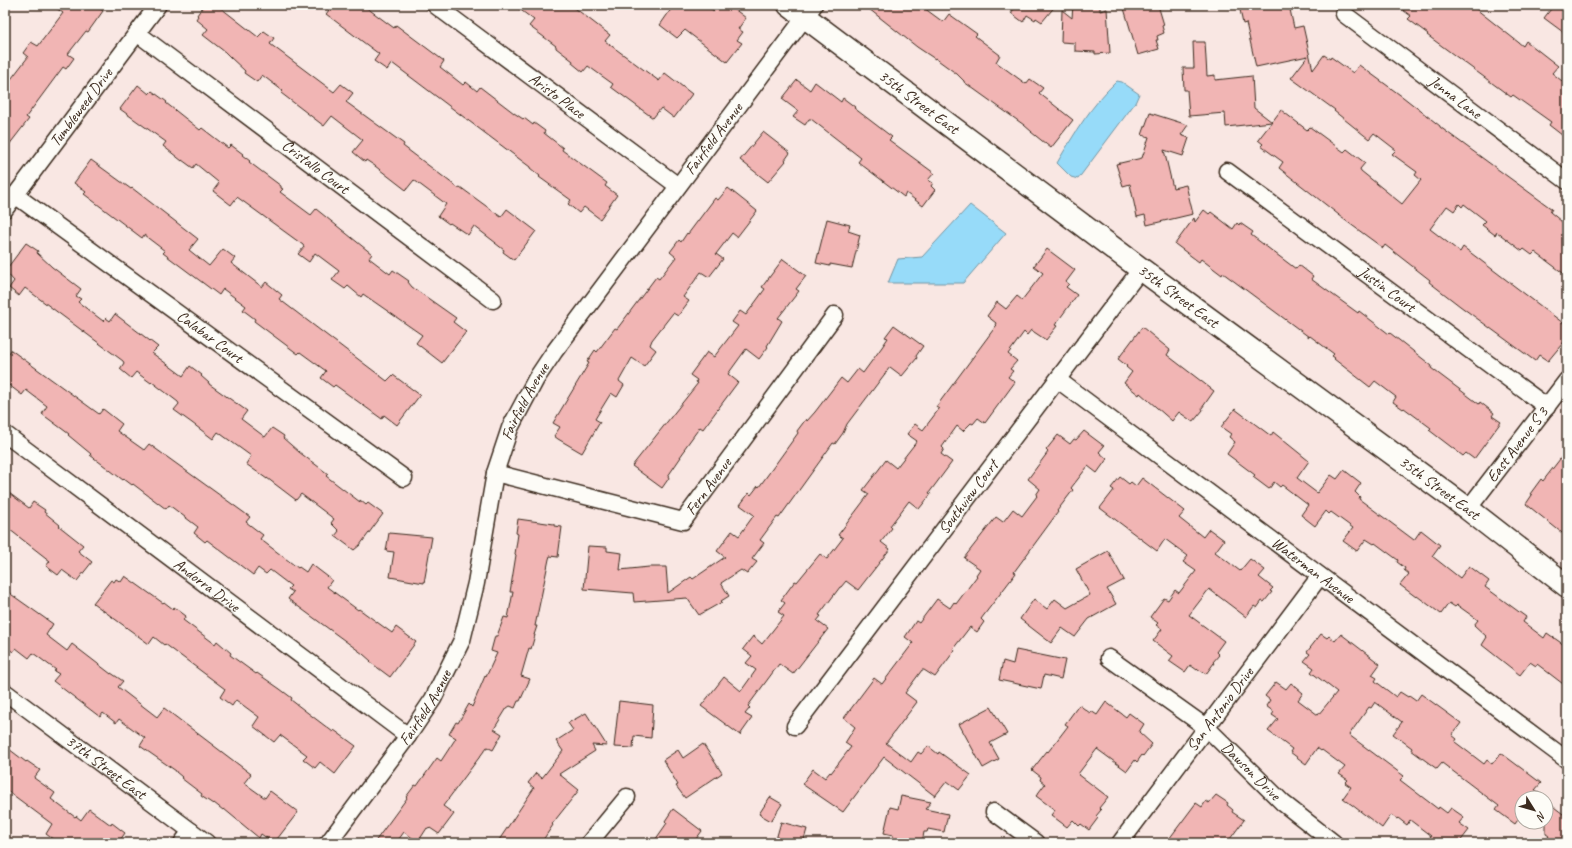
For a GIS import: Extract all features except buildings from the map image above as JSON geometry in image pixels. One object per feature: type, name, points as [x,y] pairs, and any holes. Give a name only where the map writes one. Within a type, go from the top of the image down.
[{"type":"street","name":"Tumbleweed Drive","points":[[5,209],[158,5]]},
{"type":"street","name":"Aristo Place","points":[[435,5],[678,186]]},
{"type":"street","name":"Fairfield Avenue","points":[[328,843],[408,736],[433,699],[462,640],[476,583],[495,473],[510,428],[536,379],[559,345],[678,186],[803,9]]},
{"type":"street","name":"35th Street East","points":[[803,9],[1141,270],[1468,509],[1567,586]]},
{"type":"street","name":"Jenna Lane","points":[[1344,14],[1567,181]]},
{"type":"street","name":"Cristallo Court","points":[[137,33],[493,300]]},
{"type":"street","name":"Justin Court","points":[[1227,171],[1547,407]]},
{"type":"street","name":"Calabar Court","points":[[15,195],[404,478]]},
{"type":"street","name":"Southview Court","points":[[795,726],[1141,270]]},
{"type":"street","name":"Fern Avenue","points":[[495,473],[683,521],[835,315]]},
{"type":"street","name":"Waterman Avenue","points":[[1058,380],[1567,760]]},
{"type":"street","name":"East Avenue S 3","points":[[1468,509],[1567,380]]},
{"type":"street","name":"Andorra Drive","points":[[5,434],[408,736]]},
{"type":"street","name":"San Antonio Drive","points":[[1120,843],[1320,576]]},
{"type":"street","name":"Dawson Drive","points":[[1109,658],[1207,728],[1283,803],[1334,843]]},
{"type":"street","name":"37th Street East","points":[[5,692],[187,837],[207,843]]},
{"type":"street","points":[[589,843],[627,797]]},
{"type":"street","points":[[994,812],[1036,843]]},
{"type":"water","points":[[1117,81],[1122,82],[1139,94],[1135,103],[1078,179],[1071,177],[1057,163],[1077,130],[1099,99]]},
{"type":"water","points":[[970,205],[1006,233],[963,283],[888,283],[898,259],[922,257]]}]
